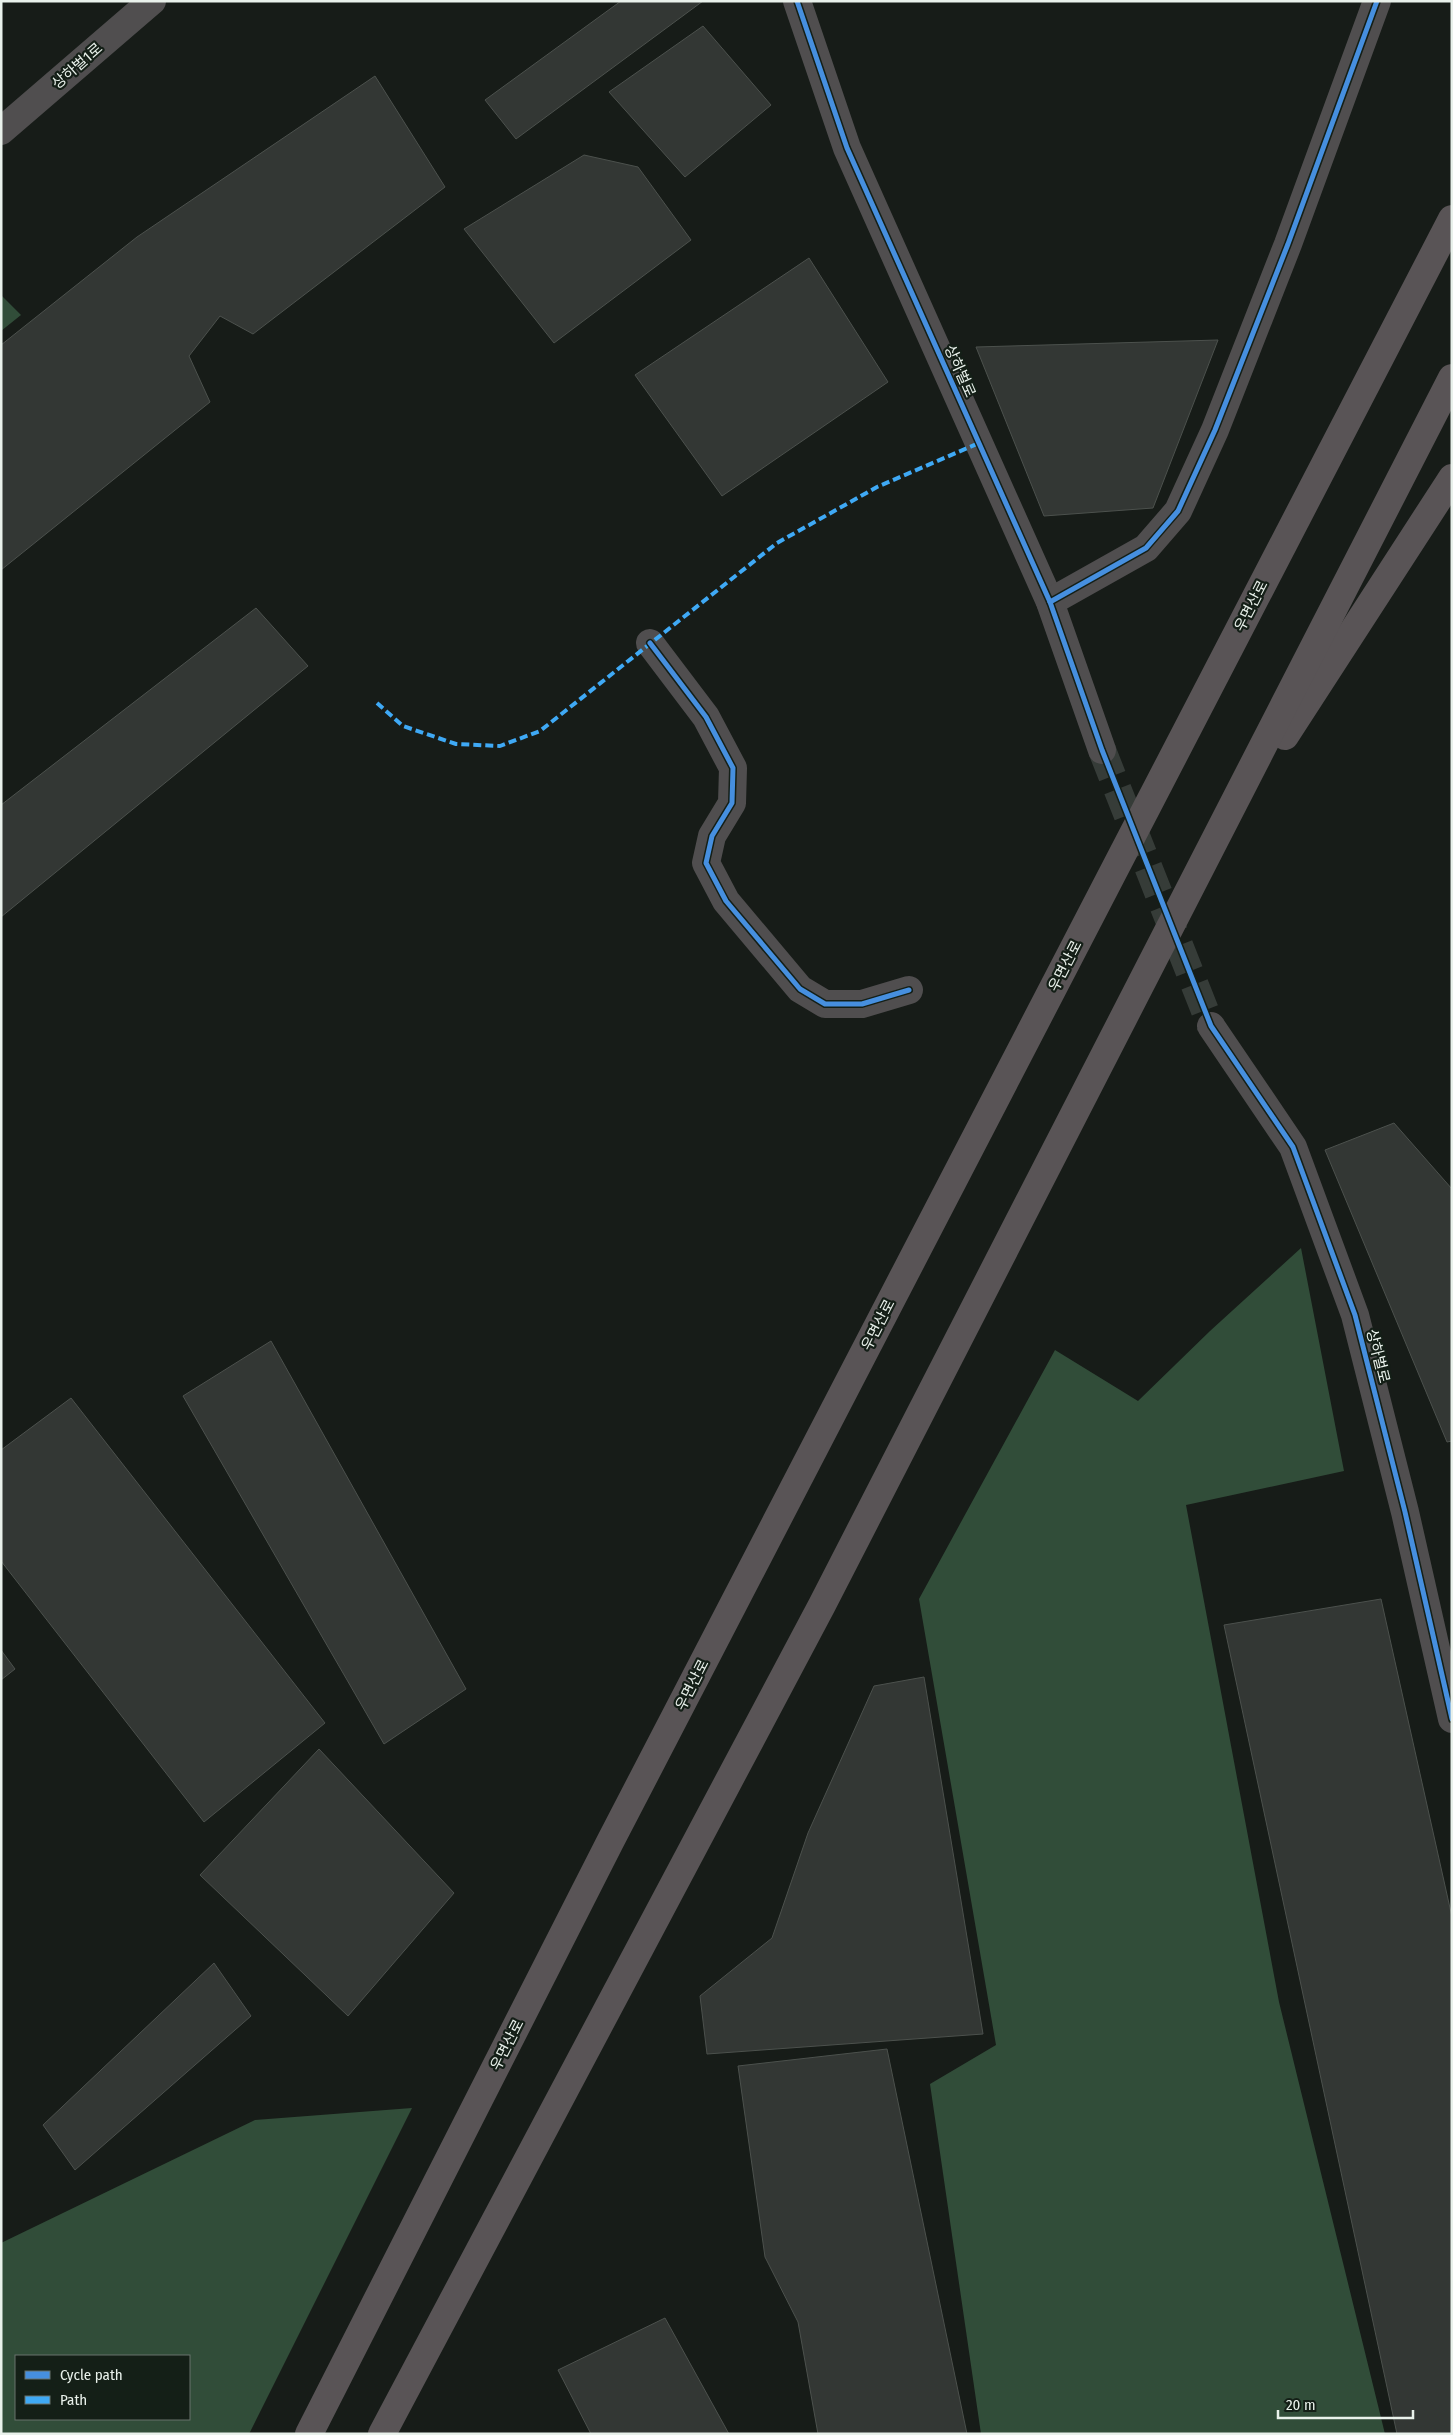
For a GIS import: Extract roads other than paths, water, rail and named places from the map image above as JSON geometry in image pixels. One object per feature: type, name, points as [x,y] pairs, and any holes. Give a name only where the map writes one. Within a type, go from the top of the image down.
[{"type":"highway","name":"우면산로","points":[[309,2434],[610,1842],[1452,219]]},
{"type":"highway","points":[[382,2434],[817,1614],[1452,378]]},
{"type":"highway","points":[[1198,870],[1452,478]]},
{"type":"street","name":"상하벌1로","points":[[1,131],[152,1]]},
{"type":"street","name":"상하벌로","points":[[797,1],[847,148],[1050,602],[1102,750]]},
{"type":"street","points":[[1050,602],[1146,548],[1178,511],[1215,430],[1281,262],[1377,1]]},
{"type":"street","points":[[650,644],[706,718],[733,768],[732,803],[712,836],[706,863],[726,901],[800,989],[825,1004],[862,1004],[909,990]]},
{"type":"street","name":"상하벌로","points":[[1211,1026],[1293,1147],[1355,1315],[1405,1512],[1452,1719]]},
{"type":"tunnel","points":[[1102,750],[1211,1026]]}]
